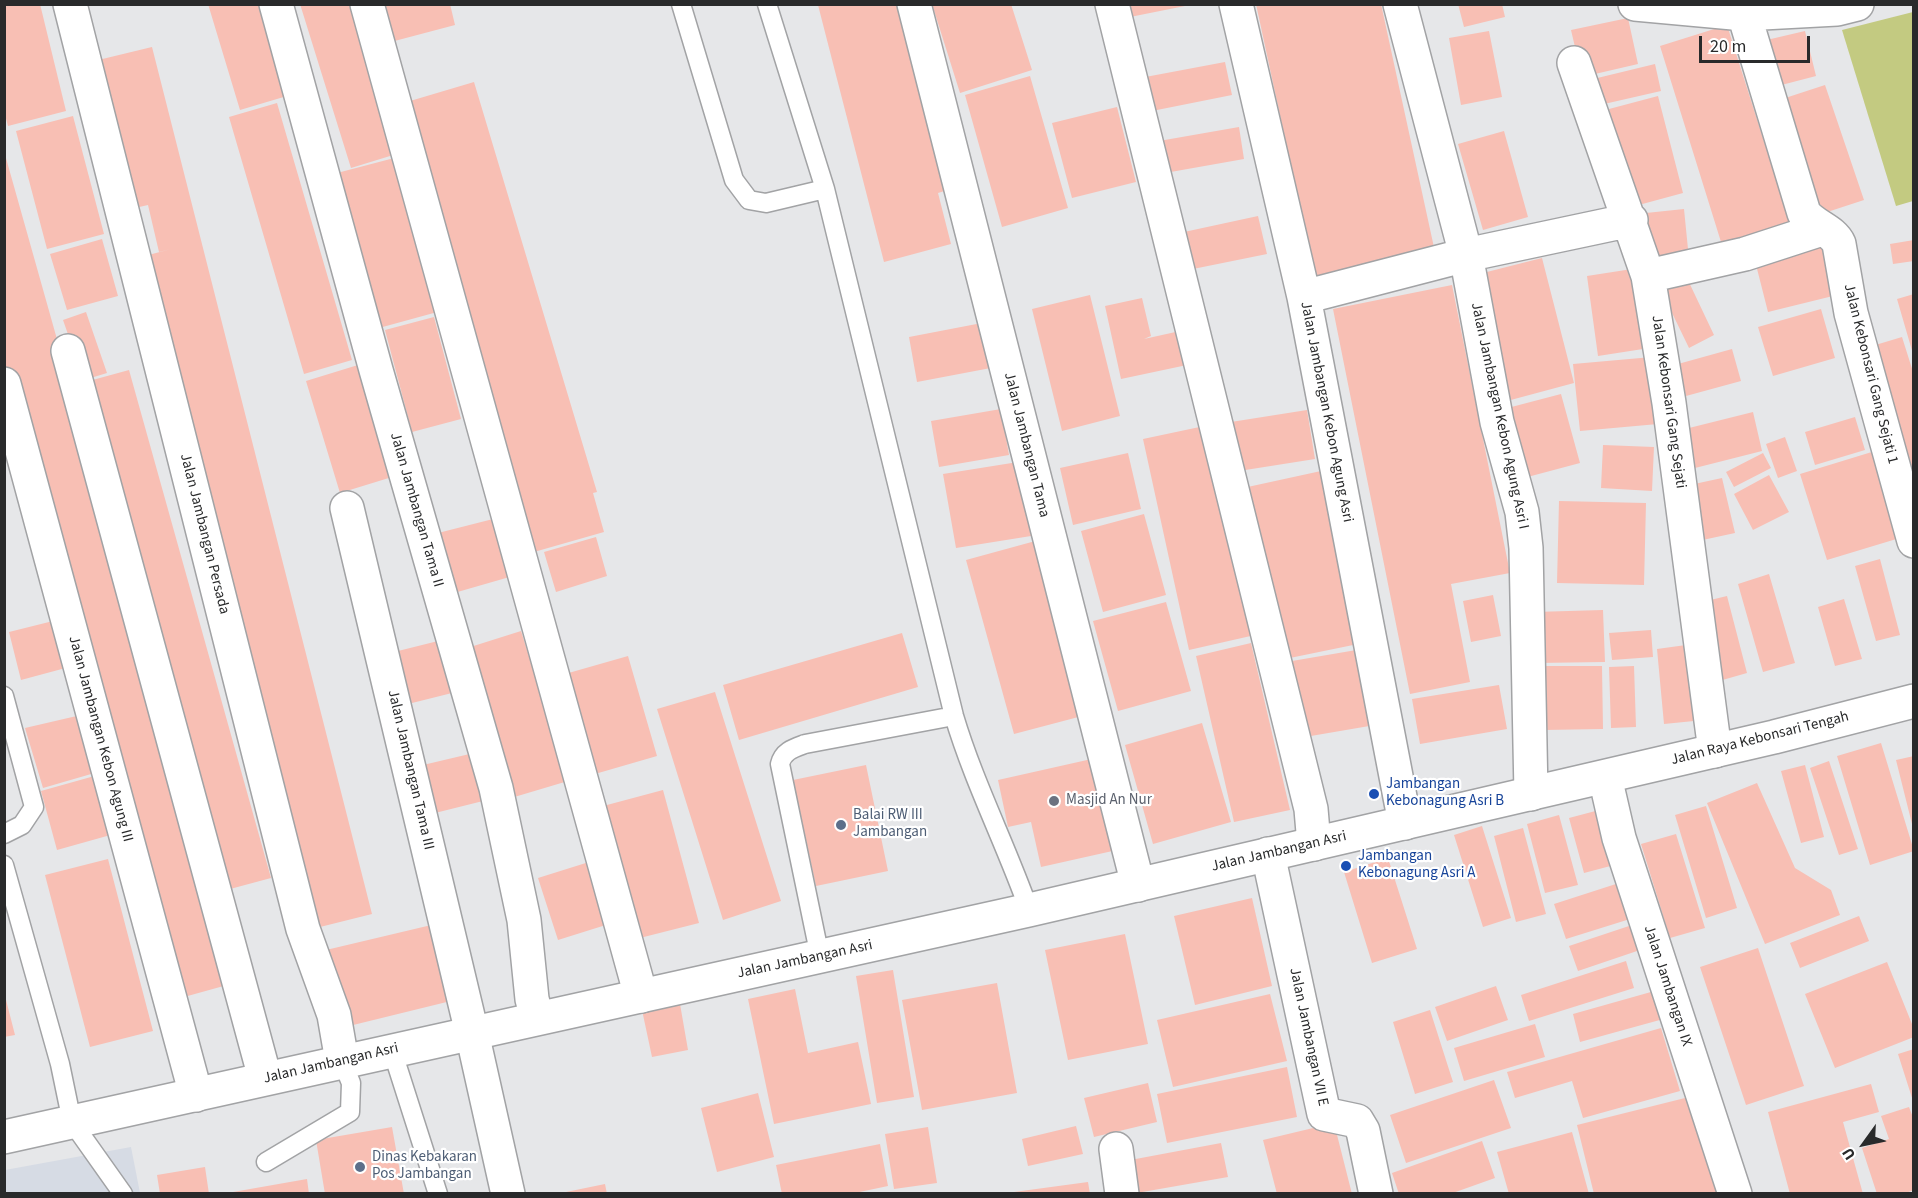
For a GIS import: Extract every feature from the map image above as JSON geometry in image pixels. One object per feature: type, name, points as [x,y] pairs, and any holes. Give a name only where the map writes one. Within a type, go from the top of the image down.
[{"type":"street","name":"Jalan Jambangan Persada","points":[[70,4],[303,929],[334,1015],[342,1061]]},
{"type":"street","name":"Jalan Jambangan Tama II","points":[[276,4],[376,370],[496,788],[524,920],[532,999],[537,1018]]},
{"type":"street","points":[[367,4],[641,996]]},
{"type":"street","name":"Jalan Jambangan Tama","points":[[914,4],[1138,885]]},
{"type":"street","points":[[1112,4],[1311,809],[1314,844]]},
{"type":"street","name":"Jalan Jambangan Kebon Agung Asri","points":[[1236,4],[1304,297],[1405,823]]},
{"type":"street","name":"Jalan Jambangan Kebon Agung Asri I","points":[[1400,4],[1466,255],[1497,422],[1522,512],[1526,548],[1531,794]]},
{"type":"street","points":[[1635,4],[1744,14],[1844,6]]},
{"type":"street","name":"Jalan Kebonsari Gang Sejati 1","points":[[1744,14],[1804,213],[1813,224],[1836,237],[1839,244],[1851,313],[1914,541]]},
{"type":"street","name":"Jalan Kebonsari Gang Sejati","points":[[1574,63],[1631,220],[1648,276],[1669,403],[1715,751]]},
{"type":"street","points":[[1304,297],[1466,255],[1631,220]]},
{"type":"street","points":[[1648,276],[1745,254],[1822,229]]},
{"type":"street","points":[[68,351],[265,1078]]},
{"type":"street","name":"Jalan Jambangan Kebon Agung III","points":[[4,384],[196,1095]]},
{"type":"street","name":"Jalan Jambangan Tama III","points":[[347,508],[472,1033],[507,1193]]},
{"type":"street","name":"Jalan Raya Kebonsari Tengah","points":[[1605,777],[1914,700]]},
{"type":"street","name":"Jalan Jambangan Asri","points":[[4,1137],[820,957],[1605,777]]},
{"type":"street","name":"Jalan Jambangan IX","points":[[1605,777],[1618,838],[1735,1194]]},
{"type":"street","name":"Jalan Jambangan VII E","points":[[1268,854],[1324,1114],[1357,1120],[1363,1131],[1376,1194]]},
{"type":"street","points":[[1116,1149],[1122,1194]]},
{"type":"lane","points":[[681,4],[734,180],[749,200],[766,202],[825,189]]},
{"type":"lane","points":[[767,4],[825,189],[954,716],[965,754],[1010,855],[1029,910]]},
{"type":"lane","points":[[4,696],[34,807],[22,825],[4,834]]},
{"type":"lane","points":[[820,957],[780,764],[782,757],[805,744],[954,716]]},
{"type":"lane","points":[[4,865],[60,1064],[72,1122],[123,1194]]},
{"type":"lane","points":[[392,1050],[438,1194]]},
{"type":"lane","points":[[266,1162],[351,1112],[351,1083],[342,1061]]},
{"type":"shaded area","points":[[131,1147],[140,1193],[5,1194],[5,1170]]},
{"type":"green space","points":[[1913,12],[1913,201],[1896,206],[1842,30]]},
{"type":"building","points":[[4,4],[40,4],[66,111],[8,126],[4,111]]},
{"type":"building","points":[[208,4],[267,4],[287,96],[240,110]]},
{"type":"building","points":[[300,4],[357,4],[403,152],[351,168]]},
{"type":"building","points":[[377,4],[450,4],[455,25],[387,43]]},
{"type":"building","points":[[932,4],[1011,4],[1032,70],[960,93]]},
{"type":"building","points":[[1117,4],[1184,4],[1185,6],[1120,19]]},
{"type":"building","points":[[1256,4],[1381,4],[1435,252],[1315,278]]},
{"type":"building","points":[[1458,4],[1502,4],[1505,17],[1464,27]]},
{"type":"building","points":[[818,5],[904,5],[951,189],[938,193],[951,244],[884,262]]},
{"type":"building","points":[[1628,18],[1638,64],[1582,77],[1571,30]]},
{"type":"building","points":[[1727,25],[1794,236],[1726,258],[1660,46]]},
{"type":"building","points":[[1489,31],[1502,97],[1461,105],[1449,38]]},
{"type":"building","points":[[1805,31],[1816,76],[1770,88],[1758,42]]},
{"type":"building","points":[[152,47],[372,914],[312,929],[141,257],[171,249],[159,252],[148,205],[126,210],[90,62]]},
{"type":"building","points":[[1225,62],[1232,95],[1147,112],[1140,78]]},
{"type":"building","points":[[1655,64],[1661,91],[1591,107],[1585,81]]},
{"type":"building","points":[[1030,76],[1068,208],[1002,227],[965,95]]},
{"type":"building","points":[[474,82],[597,492],[593,493],[604,532],[534,552],[400,104]]},
{"type":"building","points":[[1825,85],[1864,200],[1812,217],[1773,102]]},
{"type":"building","points":[[1658,96],[1683,193],[1635,206],[1609,109]]},
{"type":"building","points":[[277,103],[352,360],[304,374],[229,117]]},
{"type":"building","points":[[1117,107],[1136,182],[1072,198],[1052,123]]},
{"type":"building","points":[[73,116],[104,234],[47,249],[16,131]]},
{"type":"building","points":[[1239,127],[1244,159],[1165,173],[1159,141]]},
{"type":"building","points":[[1504,131],[1528,217],[1483,230],[1458,144]]},
{"type":"building","points":[[4,151],[238,982],[184,997],[4,359]]},
{"type":"building","points":[[398,157],[441,311],[379,328],[337,173]]},
{"type":"building","points":[[1684,209],[1689,259],[1651,262],[1646,213]]},
{"type":"building","points":[[1258,216],[1267,254],[1193,269],[1184,232]]},
{"type":"building","points":[[1823,236],[1837,295],[1768,312],[1753,253]]},
{"type":"building","points":[[102,239],[118,296],[67,310],[50,254]]},
{"type":"building","points":[[1914,240],[1914,261],[1893,264],[1890,244]]},
{"type":"building","points":[[1542,258],[1574,383],[1507,401],[1475,275]]},
{"type":"building","points":[[1632,269],[1643,349],[1598,356],[1587,276]]},
{"type":"building","points":[[1686,276],[1714,335],[1689,348],[1660,288]]},
{"type":"building","points":[[1452,285],[1510,573],[1451,584],[1470,682],[1410,694],[1333,309]]},
{"type":"building","points":[[1914,294],[1914,353],[1913,354],[1897,299]]},
{"type":"building","points":[[1090,295],[1120,416],[1062,431],[1032,309]]},
{"type":"building","points":[[1142,298],[1151,336],[1144,339],[1180,331],[1187,365],[1121,379],[1105,306]]},
{"type":"building","points":[[1821,309],[1835,358],[1773,376],[1758,327]]},
{"type":"building","points":[[86,312],[107,373],[84,380],[63,320]]},
{"type":"building","points":[[434,317],[461,419],[412,432],[385,330]]},
{"type":"building","points":[[987,322],[996,367],[917,382],[909,337]]},
{"type":"building","points":[[1902,337],[1914,375],[1914,514],[1862,349]]},
{"type":"building","points":[[1732,349],[1741,381],[1686,396],[1678,364]]},
{"type":"building","points":[[1652,357],[1658,424],[1580,431],[1573,364]]},
{"type":"building","points":[[358,365],[392,477],[340,493],[306,381]]},
{"type":"building","points":[[129,370],[271,878],[219,892],[78,384]]},
{"type":"building","points":[[1561,394],[1580,463],[1520,479],[1500,410]]},
{"type":"building","points":[[1001,409],[1009,455],[939,467],[931,421]]},
{"type":"building","points":[[1307,410],[1315,459],[1239,471],[1231,422]]},
{"type":"building","points":[[1753,412],[1762,451],[1695,468],[1685,429]]},
{"type":"building","points":[[1855,417],[1865,450],[1815,465],[1805,432]]},
{"type":"building","points":[[1209,425],[1255,635],[1189,650],[1143,439]]},
{"type":"building","points":[[1785,437],[1797,471],[1778,478],[1766,444]]},
{"type":"building","points":[[1603,445],[1654,447],[1652,491],[1601,488]]},
{"type":"building","points":[[1875,451],[1903,537],[1827,560],[1800,474]]},
{"type":"building","points":[[1128,453],[1141,509],[1073,525],[1060,468]]},
{"type":"building","points":[[1763,453],[1771,468],[1734,487],[1726,472]]},
{"type":"building","points":[[1018,462],[1031,536],[956,548],[943,474]]},
{"type":"building","points":[[1321,471],[1358,644],[1280,660],[1243,488]]},
{"type":"building","points":[[1769,475],[1789,512],[1753,530],[1734,494]]},
{"type":"building","points":[[1722,478],[1735,533],[1698,541],[1685,486]]},
{"type":"building","points":[[1559,501],[1646,503],[1644,585],[1557,583]]},
{"type":"building","points":[[1144,514],[1166,595],[1103,612],[1081,531]]},
{"type":"building","points":[[497,518],[513,576],[454,593],[438,533]]},
{"type":"building","points":[[596,537],[607,576],[556,592],[544,552]]},
{"type":"building","points":[[1039,540],[1086,715],[1014,734],[966,560]]},
{"type":"building","points":[[1880,559],[1900,635],[1876,641],[1855,566]]},
{"type":"building","points":[[1769,574],[1795,663],[1763,672],[1738,584]]},
{"type":"building","points":[[1493,595],[1501,636],[1471,642],[1463,601]]},
{"type":"building","points":[[1727,596],[1747,673],[1719,681],[1698,603]]},
{"type":"building","points":[[1844,599],[1862,659],[1835,666],[1818,607]]},
{"type":"building","points":[[1166,602],[1191,691],[1118,711],[1093,621]]},
{"type":"building","points":[[1603,610],[1605,662],[1536,663],[1534,612]]},
{"type":"building","points":[[61,619],[73,666],[21,680],[9,632]]},
{"type":"building","points":[[1651,630],[1653,657],[1612,660],[1609,633]]},
{"type":"building","points":[[521,631],[568,781],[511,798],[464,649]]},
{"type":"building","points":[[902,633],[918,687],[739,740],[723,685]]},
{"type":"building","points":[[446,639],[460,691],[404,705],[390,653]]},
{"type":"building","points":[[1251,643],[1290,810],[1234,822],[1196,656]]},
{"type":"building","points":[[1686,645],[1694,721],[1664,724],[1657,649]]},
{"type":"building","points":[[1368,648],[1381,724],[1305,737],[1292,661]]},
{"type":"building","points":[[628,656],[657,756],[588,776],[558,676]]},
{"type":"building","points":[[1543,666],[1602,666],[1603,729],[1544,730]]},
{"type":"building","points":[[1634,666],[1636,727],[1611,728],[1609,667]]},
{"type":"building","points":[[1499,685],[1507,729],[1420,744],[1412,699]]},
{"type":"building","points":[[715,692],[781,901],[723,920],[657,709]]},
{"type":"building","points":[[81,715],[98,772],[43,788],[25,728]]},
{"type":"building","points":[[1202,723],[1231,822],[1153,844],[1125,745]]},
{"type":"building","points":[[1881,743],[1914,851],[1870,865],[1837,756]]},
{"type":"building","points":[[478,752],[491,799],[435,813],[423,765]]},
{"type":"building","points":[[1914,756],[1914,828],[1913,828],[1896,760]]},
{"type":"building","name":"Masjid An Nur","points":[[1096,758],[1117,850],[1041,867],[1031,822],[1008,827],[998,780]]},
{"type":"building","points":[[1829,761],[1858,849],[1839,855],[1810,768]]},
{"type":"building","name":"Balai RW III Jambangan","points":[[866,765],[888,871],[816,886],[793,780]]},
{"type":"building","points":[[1805,765],[1824,837],[1801,843],[1781,771]]},
{"type":"building","points":[[98,775],[114,834],[57,850],[41,791]]},
{"type":"building","points":[[1757,783],[1795,868],[1831,890],[1840,915],[1765,944],[1707,803]]},
{"type":"building","points":[[663,790],[699,923],[628,941],[592,809]]},
{"type":"building","points":[[1706,806],[1737,908],[1706,918],[1675,815]]},
{"type":"building","points":[[1603,809],[1618,864],[1584,873],[1569,818]]},
{"type":"building","points":[[1559,815],[1578,885],[1545,893],[1527,824]]},
{"type":"building","points":[[1482,826],[1511,918],[1483,927],[1454,835]]},
{"type":"building","points":[[1523,828],[1546,914],[1516,922],[1494,836]]},
{"type":"building","points":[[1676,834],[1705,928],[1670,938],[1641,844]]},
{"type":"building","points":[[1388,858],[1417,949],[1372,963],[1344,872]]},
{"type":"building","points":[[108,859],[153,1031],[90,1047],[45,875]]},
{"type":"building","points":[[589,862],[609,924],[558,940],[538,878]]},
{"type":"building","points":[[1619,883],[1630,919],[1566,939],[1554,904]]},
{"type":"building","points":[[1252,898],[1272,986],[1195,1005],[1174,916]]},
{"type":"building","points":[[1859,916],[1869,941],[1800,968],[1790,943]]},
{"type":"building","points":[[444,922],[463,998],[345,1027],[326,950]]},
{"type":"building","points":[[1632,925],[1640,950],[1578,971],[1569,946]]},
{"type":"building","points":[[1125,934],[1148,1044],[1068,1060],[1045,950]]},
{"type":"building","points":[[1758,948],[1804,1086],[1746,1105],[1700,967]]},
{"type":"building","points":[[1626,961],[1634,988],[1529,1021],[1521,995]]},
{"type":"building","points":[[1887,962],[1914,1029],[1914,1037],[1835,1068],[1805,994]]},
{"type":"building","points":[[893,970],[914,1097],[877,1103],[856,976]]},
{"type":"building","points":[[997,983],[1017,1093],[922,1110],[902,1000]]},
{"type":"building","points":[[1496,986],[1508,1020],[1447,1041],[1435,1007]]},
{"type":"building","points":[[795,989],[808,1053],[858,1042],[871,1104],[774,1124],[748,999]]},
{"type":"building","points":[[1658,990],[1667,1018],[1580,1042],[1573,1014]]},
{"type":"building","points":[[4,992],[15,1035],[4,1037]]},
{"type":"building","points":[[1270,994],[1287,1061],[1173,1087],[1157,1020]]},
{"type":"building","points":[[680,1004],[688,1050],[652,1057],[642,1010]]},
{"type":"building","points":[[1430,1010],[1453,1082],[1415,1094],[1393,1022]]},
{"type":"building","points":[[1535,1024],[1545,1057],[1464,1081],[1454,1048]]},
{"type":"building","points":[[1661,1028],[1680,1091],[1583,1118],[1572,1081],[1515,1098],[1507,1072]]},
{"type":"building","points":[[1914,1049],[1914,1101],[1913,1101],[1898,1054]]},
{"type":"building","points":[[1287,1067],[1297,1117],[1167,1143],[1157,1094]]},
{"type":"building","points":[[1494,1080],[1511,1128],[1406,1163],[1390,1115]]},
{"type":"building","points":[[1148,1083],[1157,1122],[1094,1137],[1084,1098]]},
{"type":"building","points":[[1871,1084],[1879,1112],[1843,1122],[1863,1194],[1790,1194],[1768,1112]]},
{"type":"building","points":[[758,1093],[774,1157],[717,1172],[701,1108]]},
{"type":"building","points":[[1693,1096],[1718,1194],[1594,1194],[1577,1125]]},
{"type":"building","points":[[1909,1107],[1914,1120],[1914,1190],[1903,1194],[1877,1194],[1862,1148],[1889,1139],[1881,1116]]},
{"type":"building","points":[[1334,1123],[1352,1194],[1277,1194],[1263,1140]]},
{"type":"building","points":[[1076,1126],[1083,1154],[1028,1166],[1022,1139]]},
{"type":"building","name":"Dinas Kebakaran Pos Jambangan","points":[[392,1127],[404,1194],[325,1194],[316,1140]]},
{"type":"building","points":[[928,1127],[937,1183],[894,1189],[885,1134]]},
{"type":"building","points":[[1572,1132],[1589,1194],[1509,1194],[1497,1152]]},
{"type":"building","points":[[1482,1141],[1495,1178],[1450,1194],[1399,1194],[1392,1173]]},
{"type":"building","points":[[1221,1143],[1228,1177],[1131,1194],[1125,1161]]},
{"type":"building","points":[[880,1144],[888,1186],[850,1194],[782,1194],[776,1165]]},
{"type":"building","points":[[205,1167],[209,1194],[160,1194],[157,1175]]},
{"type":"building","points":[[307,1179],[309,1194],[234,1194],[233,1192]]},
{"type":"building","points":[[1088,1182],[1090,1194],[1014,1194],[1014,1192]]},
{"type":"building","points":[[605,1184],[607,1194],[566,1194],[566,1192]]},
{"type":"place","name":"Jambangan Kebonagung Asri B","points":[[1374,794]]},
{"type":"place","name":"Masjid An Nur","points":[[1054,801]]},
{"type":"place","name":"Balai RW III Jambangan","points":[[841,825]]},
{"type":"place","name":"Jambangan Kebonagung Asri A","points":[[1346,866]]},
{"type":"place","name":"Dinas Kebakaran Pos Jambangan","points":[[360,1167]]}]
